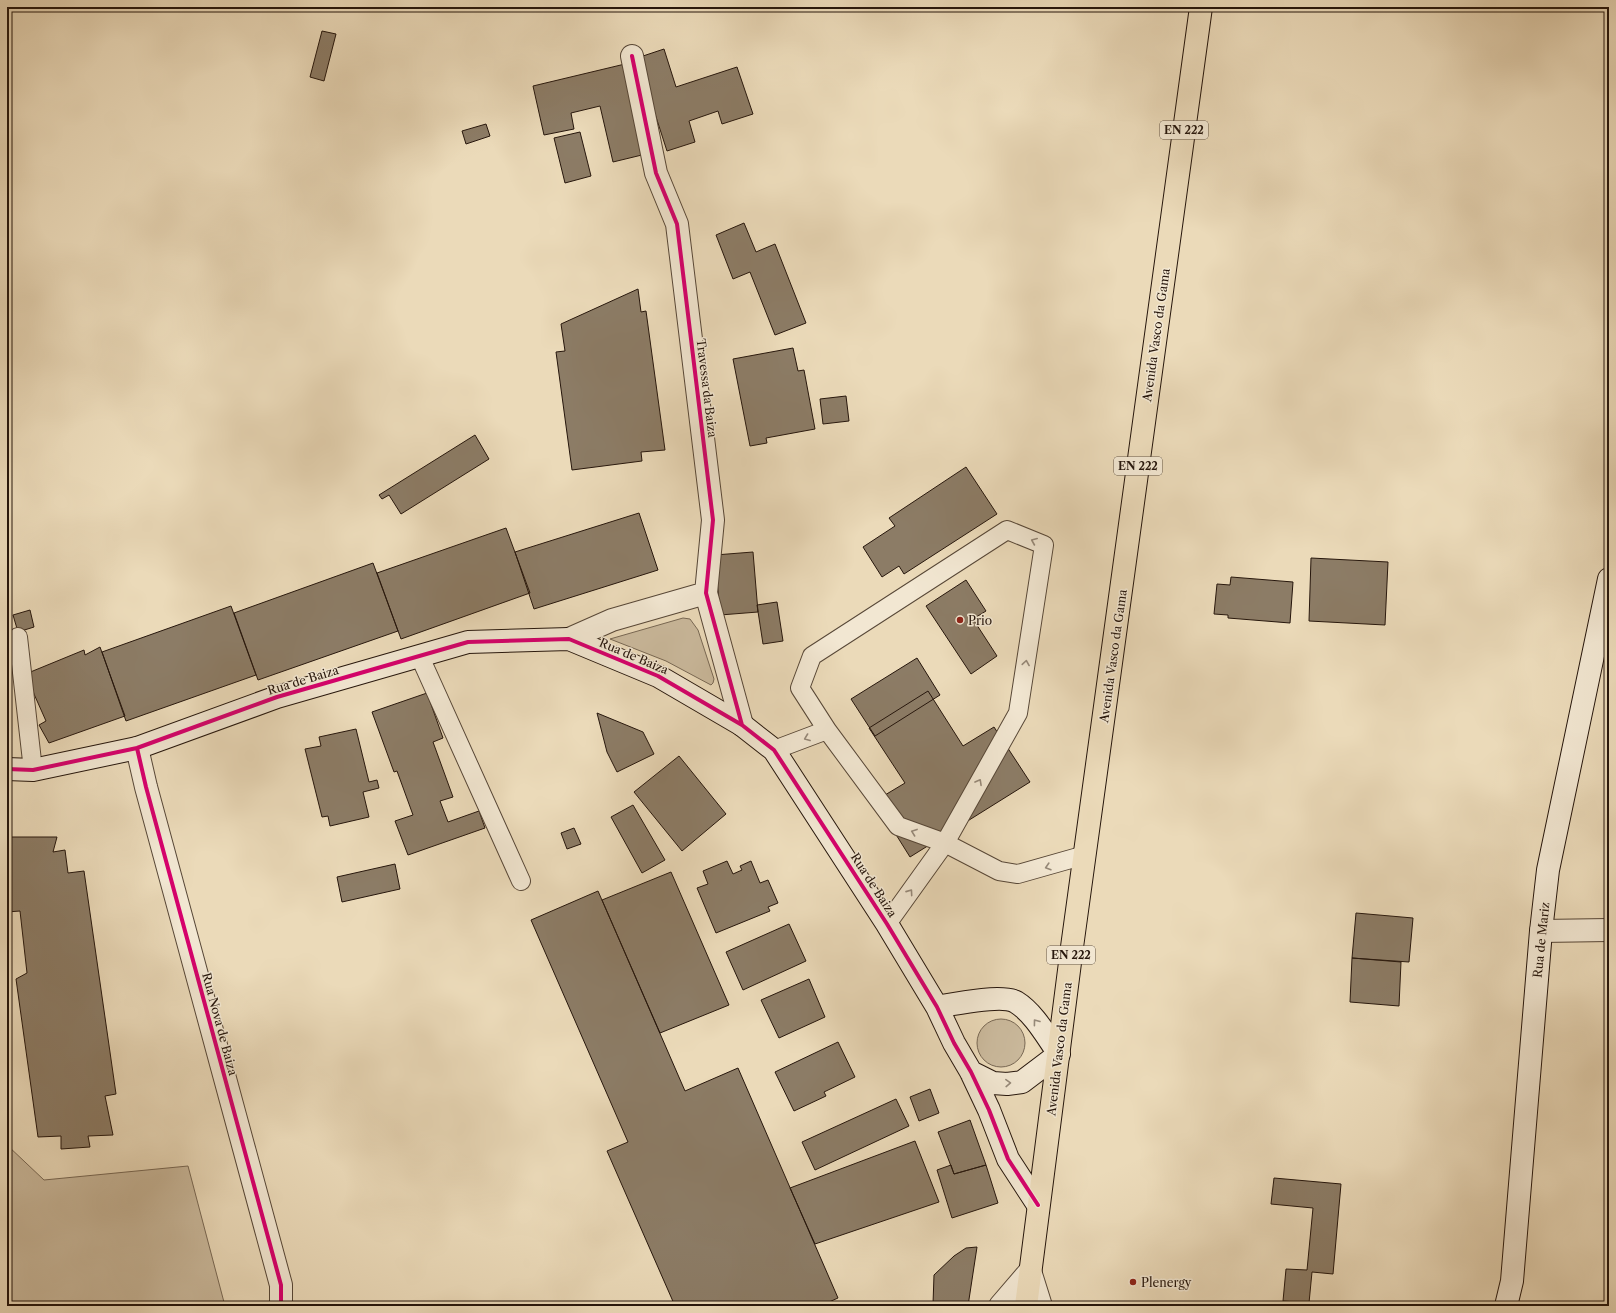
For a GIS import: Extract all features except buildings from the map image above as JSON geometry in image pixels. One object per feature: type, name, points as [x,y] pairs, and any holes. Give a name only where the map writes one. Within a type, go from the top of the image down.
[{"type":"main road","name":"Avenida Vasco da Gama","points":[[1026,1306],[1038,1204],[1200,7]]},
{"type":"street","name":"Travessa da Baiza","points":[[632,56],[656,174],[677,224],[713,520],[706,593],[742,725]]},
{"type":"street","name":"Rua de Mariz","points":[[1506,1306],[1512,1281],[1541,931],[1548,870],[1609,579]]},
{"type":"street","points":[[569,639],[612,620],[706,593]]},
{"type":"street","name":"Rua de Baiza","points":[[7,769],[33,770],[137,748],[277,697],[468,642],[569,639],[658,676],[742,725],[774,750],[888,924],[937,1007],[989,1110],[1008,1159],[1038,1204]]},
{"type":"street","name":"Rua Nova de Baiza","points":[[137,748],[146,787],[281,1286],[281,1306]]},
{"type":"street","points":[[1541,931],[1609,930]]},
{"type":"street","points":[[937,1007],[993,999],[1015,1002],[1030,1014],[1059,1054],[1022,1082],[1007,1084],[993,1083],[971,1072]]},
{"type":"street","points":[[1000,1306],[1030,1271]]},
{"type":"street","points":[[1030,1271],[1041,1306]]},
{"type":"lane","points":[[888,924],[945,843],[1018,713],[1044,545],[1007,530],[812,656],[800,688],[827,730],[898,826],[945,843],[999,871],[1018,874],[1085,855]]},
{"type":"lane","points":[[18,637],[33,770]]},
{"type":"lane","points":[[420,657],[521,881]]},
{"type":"lane","points":[[774,750],[827,730]]},
{"type":"shaded area","points":[[683,618],[690,619],[698,630],[714,679],[711,685],[666,661],[610,639]]},
{"type":"shaded area","points":[[1001,1019],[1010,1021],[1018,1026],[1023,1034],[1025,1043],[1023,1052],[1018,1060],[1010,1065],[1001,1067],[992,1065],[984,1060],[979,1052],[977,1043],[979,1034],[984,1026],[992,1021]]},
{"type":"shaded area","points":[[7,1145],[44,1180],[188,1166],[225,1306],[7,1306]]},
{"type":"cycle path","points":[[632,56],[656,173],[677,224],[713,520],[706,593],[742,725]]},
{"type":"cycle path","points":[[7,769],[33,770],[137,748],[277,697],[468,642],[569,639],[658,676],[742,725],[774,750],[887,924],[937,1007],[989,1110],[1008,1159],[1038,1205]]},
{"type":"cycle path","points":[[137,748],[146,787],[281,1285],[281,1306]]},
{"type":"place","name":"Prio","points":[[960,620]]},
{"type":"place","name":"Plenergy","points":[[1133,1282]]}]
